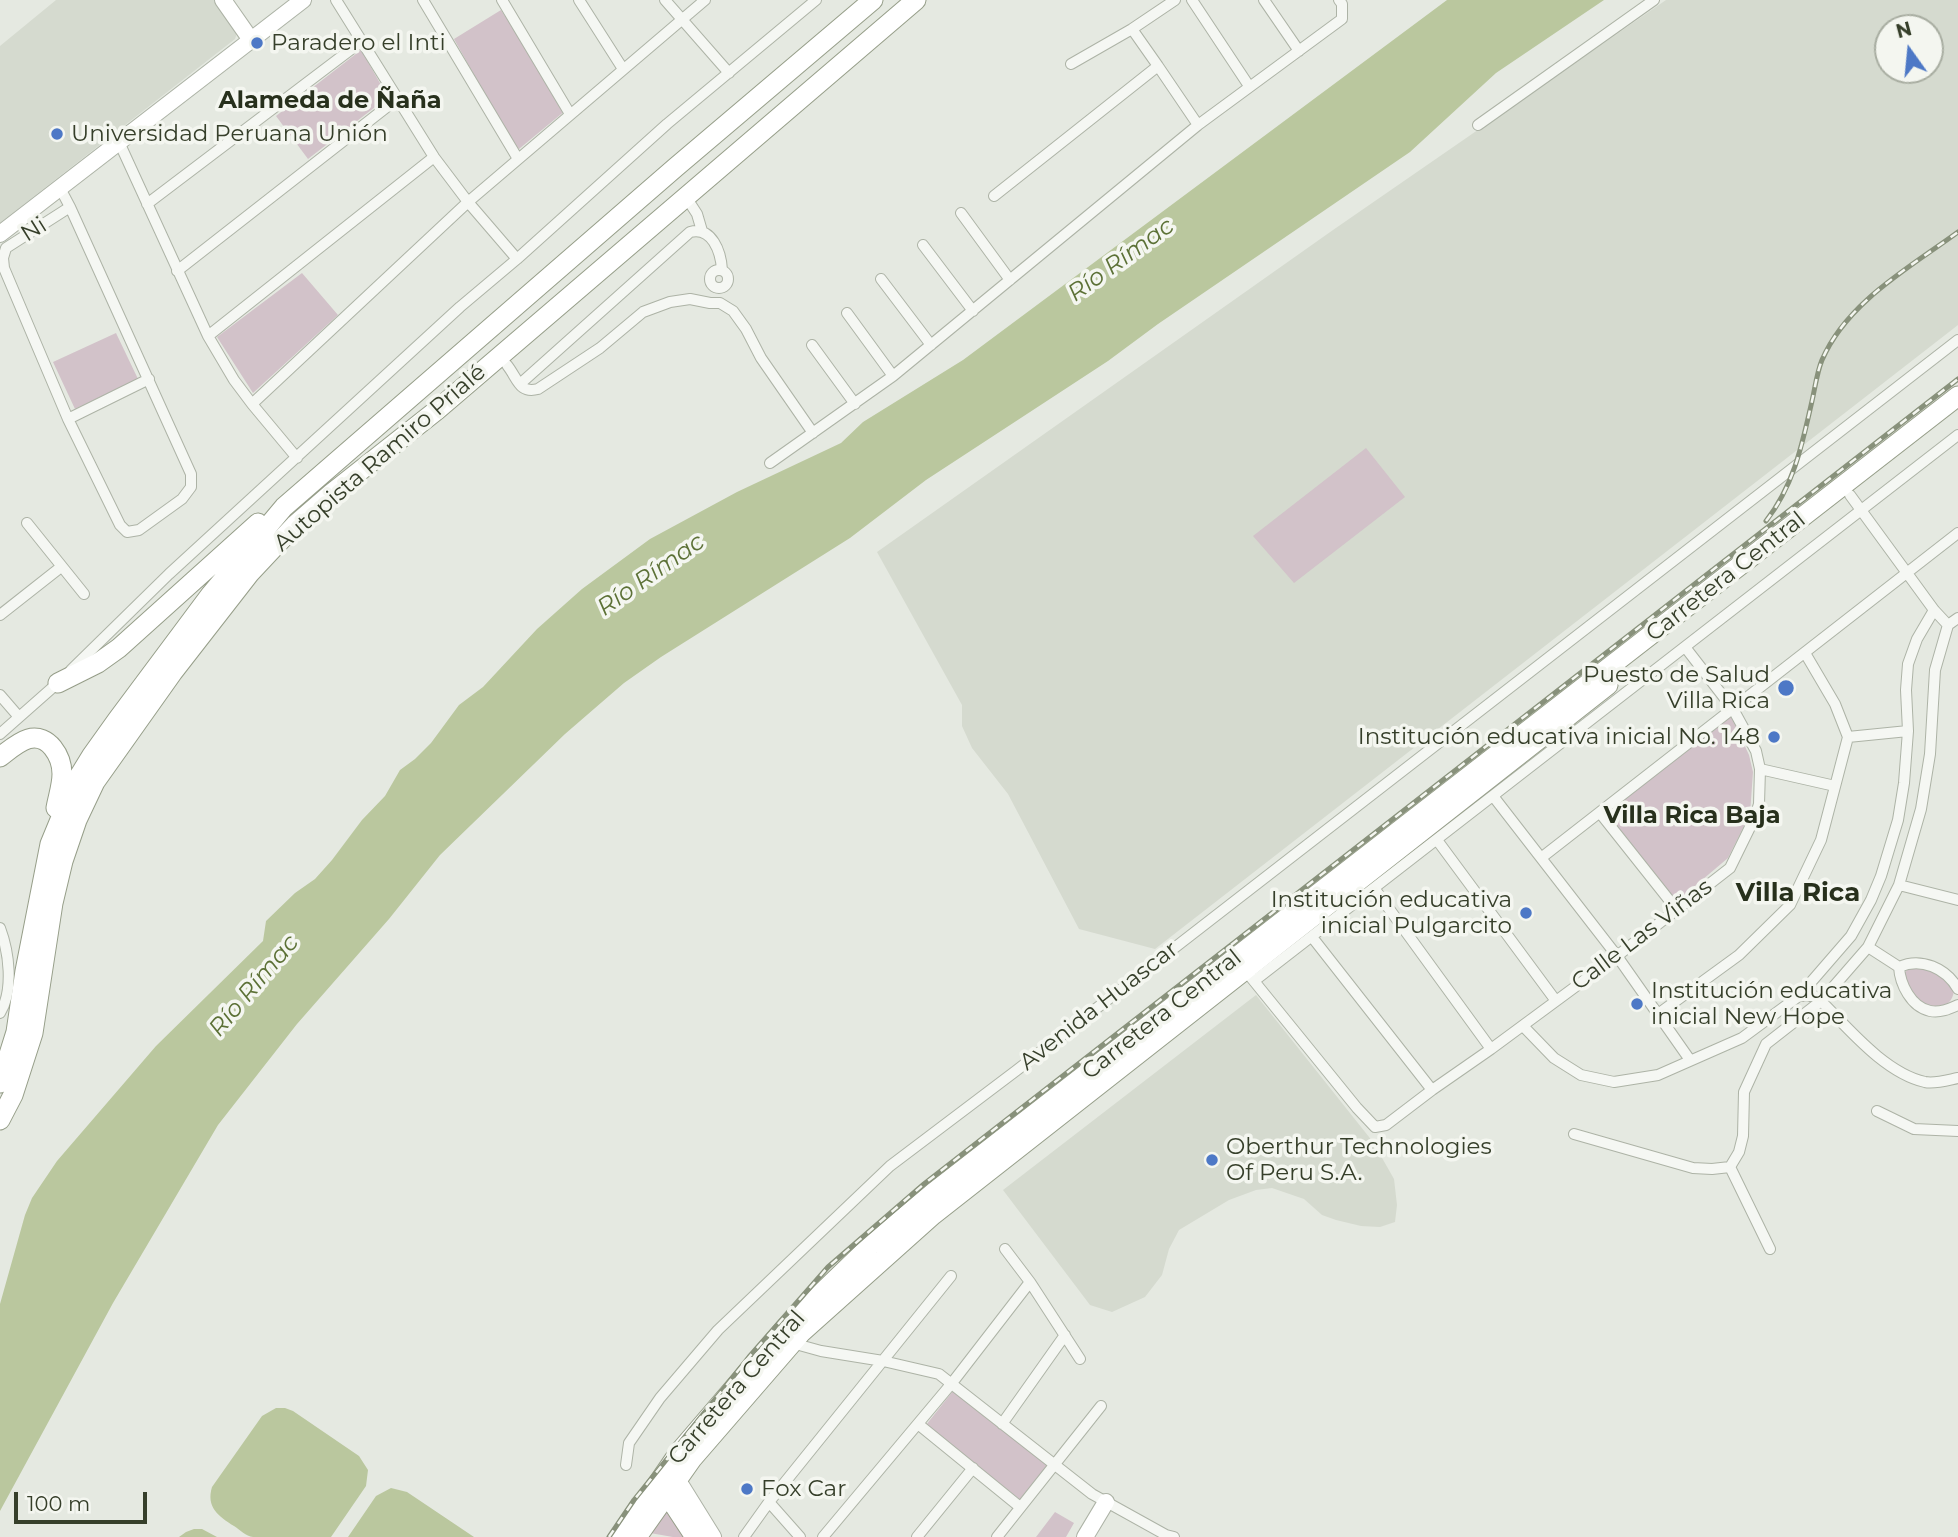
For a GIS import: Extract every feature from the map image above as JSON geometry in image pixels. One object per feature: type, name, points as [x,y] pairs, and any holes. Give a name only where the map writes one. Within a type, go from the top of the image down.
[{"type":"highway","name":"Autopista Ramiro Prialé","points":[[0,1083],[16,1032],[50,844],[76,781],[92,755],[211,594],[284,507],[873,0]]},
{"type":"highway","name":"Autopista Ramiro Prialé","points":[[0,1120],[13,1096],[30,1044],[53,903],[77,820],[95,782],[173,672],[250,573],[295,525],[332,493],[437,410],[915,0]]},
{"type":"highway","name":"Carretera Central","points":[[637,1537],[692,1459],[801,1333],[933,1215],[1250,976],[1302,925],[1958,396]]},
{"type":"highway","name":"Carretera Central","points":[[621,1537],[680,1451],[786,1327],[871,1245],[934,1192],[1302,925],[1855,503],[1958,411]]},
{"type":"highway","points":[[58,683],[98,663],[119,648],[259,521],[278,515]]},
{"type":"highway","points":[[0,757],[15,745],[29,738],[38,738],[54,748],[60,758],[62,774],[50,844]]},
{"type":"highway","points":[[673,1485],[674,1505],[695,1537]]},
{"type":"street","points":[[223,0],[251,40]]},
{"type":"street","points":[[0,234],[303,0]]},
{"type":"street","points":[[337,0],[434,158],[517,260]]},
{"type":"street","points":[[423,0],[517,159]]},
{"type":"street","points":[[502,0],[570,114]]},
{"type":"street","points":[[579,0],[623,69]]},
{"type":"street","points":[[665,0],[729,73]]},
{"type":"street","points":[[252,404],[468,202],[705,0]]},
{"type":"street","points":[[0,734],[58,683],[169,574],[460,307],[517,260],[667,124],[816,0]]},
{"type":"street","points":[[1071,64],[1132,29],[1175,0]]},
{"type":"street","points":[[1192,0],[1249,86]]},
{"type":"street","points":[[1264,0],[1299,51]]},
{"type":"street","points":[[770,463],[893,376],[1198,125],[1342,19],[1342,4],[1339,0]]},
{"type":"street","points":[[1478,124],[1654,0]]},
{"type":"street","points":[[1132,29],[1198,125]]},
{"type":"street","points":[[147,204],[362,41]]},
{"type":"street","points":[[994,196],[1158,66]]},
{"type":"street","points":[[177,271],[397,99]]},
{"type":"street","points":[[119,142],[208,335],[234,380],[297,458]]},
{"type":"street","points":[[208,335],[434,158]]},
{"type":"street","points":[[60,188],[149,379],[191,474],[191,486],[182,499],[139,530],[127,532],[120,525],[68,419],[149,379]]},
{"type":"street","points":[[685,197],[697,214],[702,231]]},
{"type":"street","name":"Ni","points":[[68,419],[3,258],[6,248],[70,207]]},
{"type":"street","points":[[961,213],[1010,280]]},
{"type":"street","points":[[520,384],[690,232],[698,229],[706,232],[722,260],[722,270]]},
{"type":"street","points":[[923,245],[973,311]]},
{"type":"street","points":[[881,279],[931,345]]},
{"type":"street","points":[[507,365],[523,389],[538,389],[600,348],[643,312],[670,302],[691,299],[720,303],[733,311],[746,329],[761,358],[813,433]]},
{"type":"street","points":[[847,313],[893,376]]},
{"type":"street","name":"Avenida Huascar","points":[[626,1465],[629,1443],[660,1398],[718,1330],[890,1166],[1958,340]]},
{"type":"street","points":[[811,345],[855,404]]},
{"type":"street","points":[[1432,1090],[1302,925],[1374,888],[1685,647],[1855,503],[1958,435]]},
{"type":"street","points":[[1855,503],[1948,625]]},
{"type":"street","points":[[27,523],[84,594]]},
{"type":"street","points":[[1541,858],[1958,533]]},
{"type":"street","points":[[0,615],[61,567]]},
{"type":"street","points":[[1523,1026],[1555,1058],[1581,1076],[1614,1082],[1658,1075],[1742,1038],[1799,996],[1851,936],[1881,876],[1898,820],[1904,783],[1908,731],[1908,664],[1917,639],[1934,610]]},
{"type":"street","points":[[1730,1167],[1739,1152],[1743,1136],[1744,1093],[1766,1044],[1821,1001],[1868,947],[1899,885],[1921,809],[1930,754],[1935,670],[1948,625],[1958,618]]},
{"type":"street","name":"Calle Las Viñas","points":[[1250,976],[1373,1126],[1377,1127],[1385,1125],[1617,956],[1730,868],[1759,804],[1760,769],[1756,751],[1733,709],[1685,647]]},
{"type":"street","points":[[1658,1014],[1739,955],[1790,905],[1821,840],[1848,737],[1835,704],[1805,653]]},
{"type":"street","points":[[0,695],[19,717]]},
{"type":"street","points":[[1848,737],[1908,731]]},
{"type":"street","points":[[1760,769],[1835,786]]},
{"type":"street","points":[[1493,796],[1617,956],[1690,1060]]},
{"type":"street","points":[[1600,813],[1677,910]]},
{"type":"street","points":[[1437,840],[1556,1001]]},
{"type":"street","points":[[1899,885],[1958,900]]},
{"type":"street","points":[[1374,888],[1491,1049]]},
{"type":"street","points":[[0,928],[10,978],[8,995],[0,1013]]},
{"type":"street","points":[[1868,947],[1899,967]]},
{"type":"street","points":[[1899,967],[1920,962],[1947,974],[1958,989]]},
{"type":"street","points":[[1899,967],[1901,983],[1909,996],[1928,1011],[1947,1010],[1958,1005]]},
{"type":"street","points":[[1799,996],[1814,996],[1821,1001],[1859,1040],[1896,1070],[1927,1083],[1958,1078]]},
{"type":"street","points":[[1877,1111],[1914,1129],[1958,1131]]},
{"type":"street","points":[[1574,1134],[1693,1168],[1730,1167]]},
{"type":"street","points":[[1730,1167],[1770,1249]]},
{"type":"street","points":[[1005,1249],[1080,1359]]},
{"type":"street","points":[[744,1537],[769,1502],[951,1276]]},
{"type":"street","points":[[823,1537],[952,1383],[1030,1282]]},
{"type":"street","points":[[1002,1423],[1065,1335]]},
{"type":"street","points":[[792,1343],[939,1374],[1092,1494],[1168,1536]]},
{"type":"street","points":[[997,1537],[1101,1406]]},
{"type":"street","points":[[918,1424],[1020,1507]]},
{"type":"street","points":[[917,1537],[973,1468]]},
{"type":"street","points":[[673,1485],[713,1537]]},
{"type":"street","points":[[769,1502],[800,1537]]},
{"type":"street","points":[[1086,1537],[1106,1502]]},
{"type":"shaded area","name":"Universidad Peruana Unión","points":[[56,0],[216,0],[238,30],[235,39],[0,223],[0,46]]},
{"type":"shaded area","points":[[1666,0],[1958,0],[1958,325],[1155,949],[1079,929],[1008,794],[972,748],[962,726],[962,705],[877,552],[1333,230]]},
{"type":"shaded area","points":[[501,10],[566,110],[519,149],[508,136],[454,39]]},
{"type":"shaded area","points":[[361,50],[388,97],[308,159],[276,116]]},
{"type":"shaded area","points":[[302,273],[338,315],[253,393],[217,337]]},
{"type":"shaded area","points":[[116,333],[138,379],[75,409],[53,362]]},
{"type":"shaded area","points":[[1366,448],[1405,497],[1294,583],[1253,536]]},
{"type":"shaded area","points":[[1730,714],[1749,755],[1753,772],[1750,814],[1728,858],[1676,902],[1605,813]]},
{"type":"shaded area","points":[[1913,965],[1942,975],[1954,990],[1949,1002],[1939,1007],[1929,1007],[1910,993],[1904,973]]},
{"type":"shaded area","name":"Oberthur Technologies Of Peru S.A.","points":[[1256,995],[1373,1142],[1394,1179],[1397,1205],[1395,1222],[1380,1227],[1361,1226],[1322,1215],[1304,1199],[1272,1188],[1256,1190],[1229,1200],[1179,1230],[1169,1249],[1162,1275],[1145,1297],[1112,1312],[1090,1305],[1003,1190]]},
{"type":"shaded area","points":[[953,1391],[1049,1467],[1022,1501],[926,1425]]},
{"type":"shaded area","points":[[668,1506],[689,1537],[650,1533]]},
{"type":"shaded area","points":[[1055,1512],[1074,1523],[1066,1537],[1036,1537]]},
{"type":"water","name":"Río Rímac","points":[[1447,0],[1604,0],[1496,73],[1410,152],[1108,361],[926,480],[850,538],[661,657],[624,683],[565,734],[440,855],[389,919],[297,1024],[218,1125],[113,1303],[0,1511],[0,1304],[32,1198],[57,1161],[156,1046],[263,941],[266,921],[295,893],[315,879],[332,860],[362,820],[385,796],[400,770],[431,743],[459,705],[483,687],[537,629],[582,589],[650,539],[737,492],[841,443],[863,422],[963,360]]},
{"type":"water","points":[[276,1408],[293,1411],[359,1456],[368,1470],[366,1486],[331,1537],[253,1537],[223,1518],[212,1505],[212,1487],[262,1416]]},
{"type":"water","points":[[391,1488],[407,1492],[474,1537],[348,1537],[376,1496]]},
{"type":"water","points":[[194,1529],[202,1529],[217,1537],[179,1537]]},
{"type":"railway","points":[[1766,521],[1784,493],[1796,464],[1819,370],[1833,339],[1847,321],[1881,288],[1958,232]]},
{"type":"railway","points":[[609,1537],[634,1500],[749,1357],[828,1267],[924,1184],[1958,379]]},
{"type":"place","name":"Paradero el Inti","points":[[257,43]]},
{"type":"place","name":"Universidad Peruana Unión","points":[[57,134]]},
{"type":"place","name":"Puesto de Salud Villa Rica","points":[[1786,688]]},
{"type":"place","name":"Institución educativa inicial No. 148","points":[[1774,737]]},
{"type":"place","name":"Institución educativa inicial Pulgarcito","points":[[1526,913]]},
{"type":"place","name":"Institución educativa inicial New Hope","points":[[1637,1004]]},
{"type":"place","name":"Oberthur Technologies Of Peru S.A.","points":[[1212,1160]]},
{"type":"place","name":"Fox Car","points":[[747,1489]]},
{"type":"district","name":"Alameda de Ñaña","points":[[330,101]]},
{"type":"district","name":"Villa Rica Baja","points":[[1692,816]]},
{"type":"district","name":"Villa Rica","points":[[1798,893]]}]
